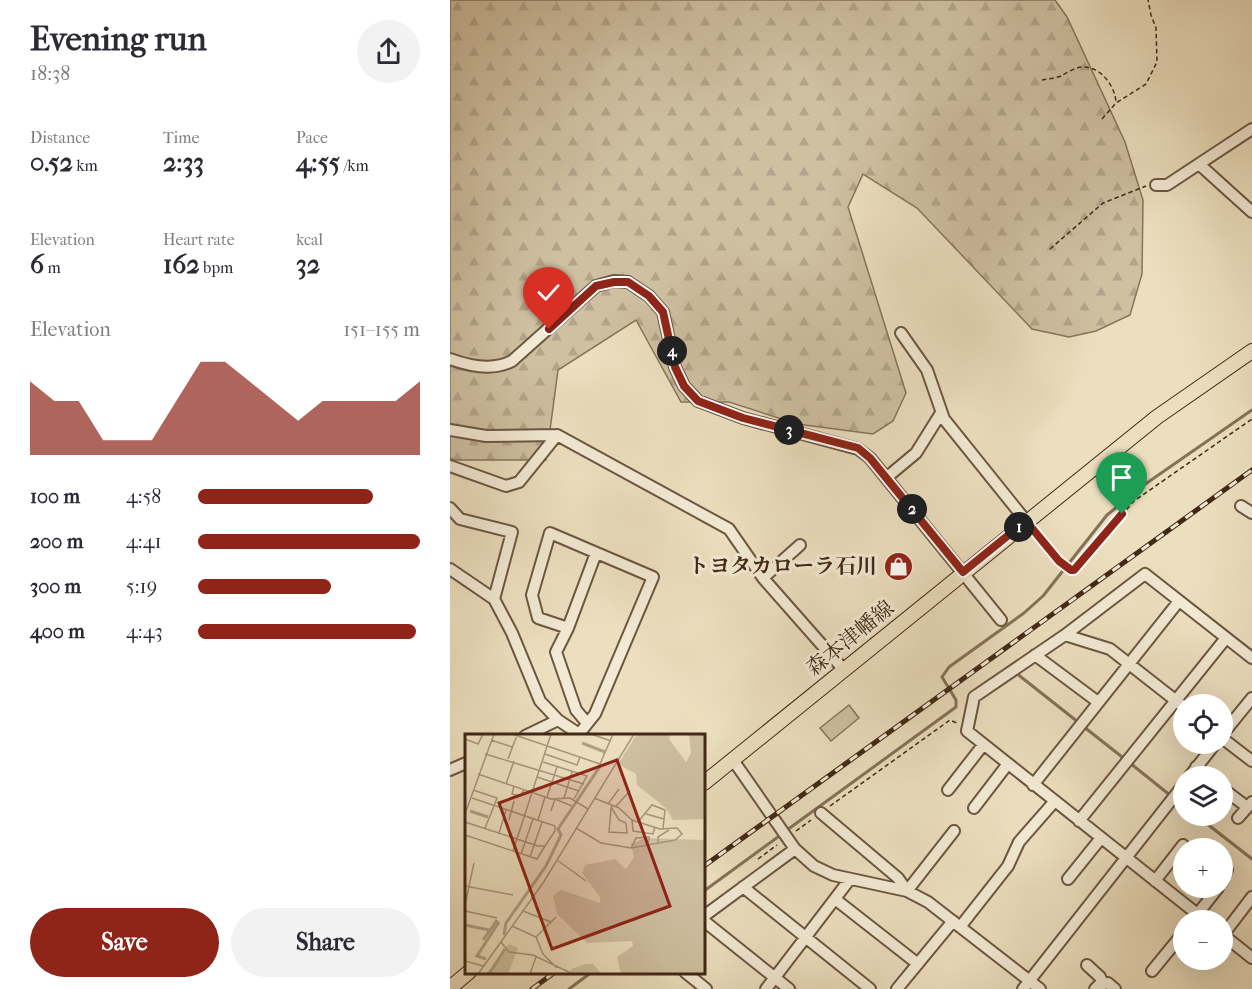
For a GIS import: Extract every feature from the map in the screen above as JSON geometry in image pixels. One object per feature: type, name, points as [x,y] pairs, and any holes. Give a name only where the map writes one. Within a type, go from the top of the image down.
[{"type":"main road","name":"森本津幡線","points":[[705,782],[1157,417],[1252,351]]},
{"type":"main road","points":[[450,988],[467,974]]},
{"type":"street","points":[[1156,185],[1167,185],[1252,129]]},
{"type":"street","points":[[1200,165],[1252,212]]},
{"type":"street","points":[[450,359],[485,367],[501,367],[512,361],[596,286],[628,282],[649,296],[663,312],[675,367],[684,386],[698,401],[743,418],[858,448],[870,458],[1002,620]]},
{"type":"street","points":[[901,333],[927,370],[944,419],[1026,521]]},
{"type":"street","points":[[886,478],[916,453],[942,413]]},
{"type":"street","points":[[450,430],[486,436],[557,435],[729,529],[763,578],[844,670]]},
{"type":"street","points":[[450,466],[506,486],[519,482],[557,435]]},
{"type":"street","points":[[1241,506],[1252,513]]},
{"type":"street","points":[[450,508],[460,519],[512,532],[494,599]]},
{"type":"street","points":[[568,628],[538,618],[532,595],[550,533],[653,577],[595,714],[581,734]]},
{"type":"street","points":[[763,578],[800,545]]},
{"type":"street","points":[[587,723],[576,710],[556,652],[568,628],[596,553]]},
{"type":"street","points":[[452,574],[494,599],[512,633],[540,701],[558,720],[579,734]]},
{"type":"street","points":[[1188,910],[1155,881],[967,731],[974,697],[1065,634],[1145,574],[1252,658]]},
{"type":"street","points":[[1033,785],[1179,601]]},
{"type":"street","points":[[1065,634],[1110,649],[1173,699]]},
{"type":"street","points":[[1186,694],[1226,638]]},
{"type":"street","points":[[1035,655],[1098,702]]},
{"type":"street","points":[[1233,722],[1252,698]]},
{"type":"street","points":[[1079,821],[1173,711]]},
{"type":"street","points":[[527,734],[558,720]]},
{"type":"street","points":[[948,790],[983,745]]},
{"type":"street","points":[[1233,745],[1252,761]]},
{"type":"street","points":[[1197,766],[1207,754]]},
{"type":"street","points":[[733,760],[795,849],[814,866],[832,875],[907,891],[928,902],[1027,985],[1040,989]]},
{"type":"street","points":[[450,770],[465,763]]},
{"type":"street","points":[[974,808],[1007,765]]},
{"type":"street","points":[[1233,794],[1250,804],[1238,818]]},
{"type":"street","points":[[1027,985],[1173,798]]},
{"type":"street","points":[[897,989],[1008,866],[1019,842],[1054,802]]},
{"type":"street","points":[[820,813],[898,878],[907,891]]},
{"type":"street","points":[[907,891],[954,831]]},
{"type":"street","points":[[1068,879],[1101,838]]},
{"type":"street","points":[[705,915],[795,849]]},
{"type":"street","points":[[1155,881],[1173,858]]},
{"type":"street","points":[[766,989],[850,879]]},
{"type":"street","points":[[743,887],[870,989]]},
{"type":"street","points":[[1233,921],[1252,897]]},
{"type":"street","points":[[835,899],[918,964]]},
{"type":"street","points":[[705,922],[789,989]]},
{"type":"street","points":[[1233,942],[1252,958]]},
{"type":"street","points":[[1152,971],[1173,945]]},
{"type":"street","points":[[1087,965],[1100,977],[1099,986],[1108,983],[1115,989]]},
{"type":"street","points":[[687,974],[706,989]]},
{"type":"path","points":[[1102,119],[1116,103],[1146,84],[1157,62],[1156,28],[1148,0]]},
{"type":"path","points":[[1042,80],[1059,77],[1084,67],[1096,71],[1108,80],[1115,92],[1116,103]]},
{"type":"path","points":[[1050,249],[1103,203],[1142,187],[1156,185]]},
{"type":"path","points":[[1026,521],[1061,562],[1074,570],[1134,501],[1252,419]]},
{"type":"path","points":[[758,859],[950,720],[968,729]]},
{"type":"green space","points":[[450,0],[1055,0],[1067,17],[1125,142],[1143,200],[1142,274],[1130,315],[1096,331],[1069,337],[1032,329],[917,208],[863,174],[848,207],[906,393],[893,421],[873,434],[797,424],[729,402],[681,402],[636,320],[558,370],[546,460],[454,460],[450,458]]},
{"type":"green space","points":[[849,705],[859,718],[831,741],[820,728]]},
{"type":"waterway","points":[[787,830],[956,707],[956,700],[942,677],[949,667],[1024,613],[1043,596],[1107,515],[1144,485],[1252,410]]},
{"type":"waterway","points":[[1016,673],[1078,722]]},
{"type":"waterway","points":[[1084,727],[1126,760]]},
{"type":"waterway","points":[[1130,763],[1171,796]]},
{"type":"waterway","points":[[1210,826],[1252,859]]},
{"type":"waterway","points":[[705,890],[782,834]]},
{"type":"waterway","points":[[569,989],[589,974]]},
{"type":"railway","points":[[705,865],[1252,470]]},
{"type":"railway","points":[[532,989],[552,974]]},
{"type":"place","name":"トヨタカローラ石川","points":[[898,566]]},
{"type":"route","points":[[549,329],[596,286],[628,282],[649,296],[663,312],[675,367],[684,386],[698,401],[743,418],[858,448],[870,458],[963,572],[1026,521],[1059,561],[1074,570],[1122,514]]}]
